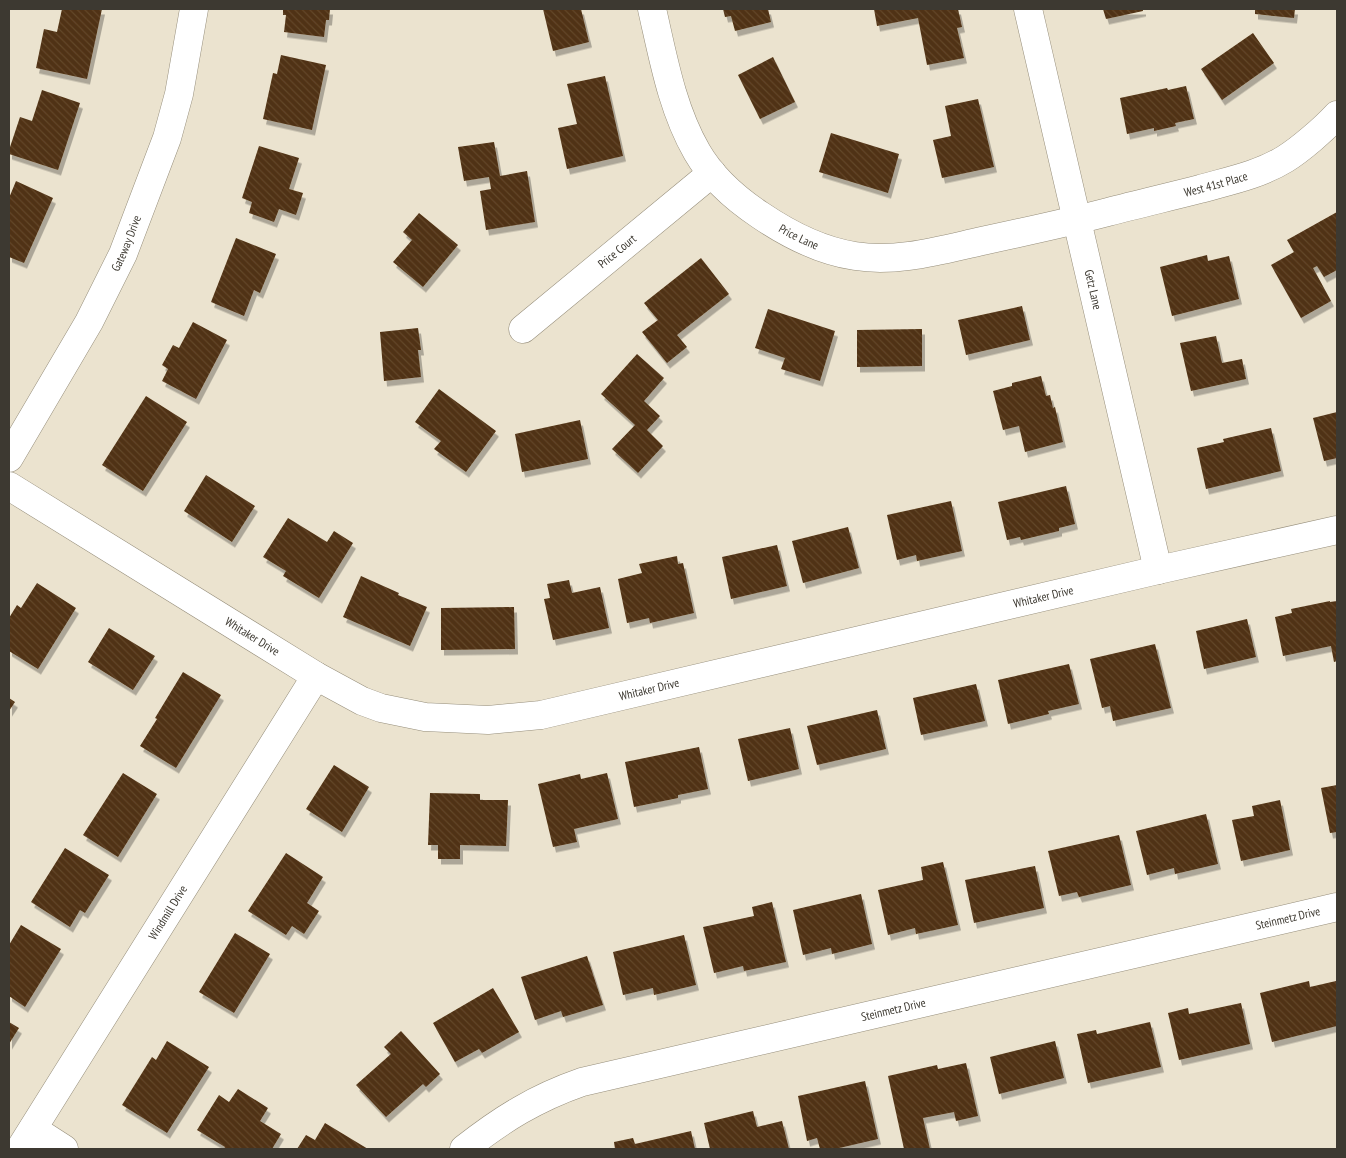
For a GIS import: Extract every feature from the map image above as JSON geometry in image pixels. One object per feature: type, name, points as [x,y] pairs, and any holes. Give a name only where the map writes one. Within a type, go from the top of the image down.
[{"type":"street","name":"Gateway Drive","points":[[9,458],[89,322],[123,254],[167,138],[179,94],[194,9]]},
{"type":"street","name":"Price Lane","points":[[652,9],[668,76],[681,117],[696,152],[712,173],[744,203],[776,226],[802,239],[853,256],[890,258],[928,253],[1078,220]]},
{"type":"street","name":"Getz Lane","points":[[1028,9],[1158,570]]},
{"type":"street","name":"West 41st Place","points":[[1078,220],[1255,173],[1285,159],[1337,115]]},
{"type":"street","name":"Price Court","points":[[523,329],[712,173]]},
{"type":"street","name":"Whitaker Drive","points":[[9,486],[316,676],[362,701],[381,708],[425,717],[488,720],[540,715],[1158,570],[1337,530]]},
{"type":"street","name":"Windmill Drive","points":[[27,1139],[316,676]]},
{"type":"street","name":"Steinmetz Drive","points":[[464,1149],[520,1110],[556,1092],[582,1082],[1337,907]]},
{"type":"street","points":[[27,1139],[64,1149]]},
{"type":"building","points":[[62,9],[102,9],[87,79],[36,68],[44,29],[57,32]]},
{"type":"building","points":[[283,9],[330,9],[329,20],[326,20],[324,37],[284,32],[286,15],[283,15]]},
{"type":"building","points":[[543,9],[581,9],[589,42],[553,51]]},
{"type":"building","points":[[723,9],[768,9],[771,22],[735,31],[731,16],[725,17]]},
{"type":"building","points":[[874,9],[958,9],[962,27],[957,28],[964,58],[927,65],[918,18],[877,26]]},
{"type":"building","points":[[1103,9],[1143,9],[1143,11],[1106,19]]},
{"type":"building","points":[[1255,9],[1295,9],[1294,18],[1255,14]]},
{"type":"building","points":[[1253,33],[1274,63],[1222,100],[1201,69]]},
{"type":"building","points":[[281,55],[326,65],[312,130],[263,119],[273,73],[277,74]]},
{"type":"building","points":[[773,57],[795,102],[760,119],[738,75]]},
{"type":"building","points":[[605,76],[623,156],[567,169],[558,128],[577,124],[567,84]]},
{"type":"building","points":[[1186,86],[1194,119],[1175,123],[1176,126],[1154,131],[1154,128],[1127,134],[1120,98]]},
{"type":"building","points":[[42,90],[80,103],[58,170],[9,154],[20,117],[32,121]]},
{"type":"building","points":[[978,99],[994,167],[942,178],[933,140],[951,136],[945,106]]},
{"type":"building","points":[[831,133],[899,154],[888,193],[819,172]]},
{"type":"building","points":[[494,142],[500,176],[527,171],[535,222],[486,230],[480,191],[491,189],[489,177],[464,181],[458,147]]},
{"type":"building","points":[[259,146],[299,158],[289,189],[303,193],[296,215],[279,209],[274,222],[249,213],[252,202],[242,198]]},
{"type":"building","points":[[16,181],[53,198],[24,263],[9,257],[9,198]]},
{"type":"building","points":[[1337,212],[1337,270],[1324,277],[1317,266],[1313,268],[1331,301],[1301,318],[1271,265],[1294,252],[1287,240]]},
{"type":"building","points":[[419,213],[458,245],[423,287],[393,262],[412,240],[403,232]]},
{"type":"building","points":[[236,238],[276,254],[260,293],[254,290],[244,316],[211,302]]},
{"type":"building","points":[[1207,255],[1208,261],[1229,256],[1239,299],[1172,316],[1160,267]]},
{"type":"building","points":[[701,258],[729,294],[677,335],[687,347],[667,363],[642,332],[658,320],[644,303]]},
{"type":"building","points":[[1022,306],[1030,340],[966,355],[958,320]]},
{"type":"building","points":[[768,309],[835,331],[820,381],[781,369],[785,358],[755,348]]},
{"type":"building","points":[[193,322],[227,340],[196,399],[162,381],[168,369],[162,365],[173,345],[179,348]]},
{"type":"building","points":[[418,328],[421,350],[418,350],[421,377],[384,381],[380,332]]},
{"type":"building","points":[[922,329],[922,366],[857,367],[857,330]]},
{"type":"building","points":[[1216,336],[1222,363],[1242,359],[1246,379],[1191,391],[1180,343]]},
{"type":"building","points":[[637,354],[664,378],[644,401],[660,416],[647,430],[663,446],[638,473],[612,449],[635,425],[601,394]]},
{"type":"building","points":[[1041,376],[1046,396],[1050,395],[1053,408],[1055,407],[1063,442],[1025,452],[1019,426],[1003,430],[993,391],[1012,386],[1012,383]]},
{"type":"building","points":[[439,389],[496,431],[466,472],[434,449],[441,441],[415,422]]},
{"type":"building","points":[[146,396],[187,422],[143,491],[102,465]]},
{"type":"building","points":[[1337,412],[1337,458],[1324,461],[1313,418]]},
{"type":"building","points":[[580,420],[588,459],[522,472],[515,434]]},
{"type":"building","points":[[1271,428],[1281,471],[1206,489],[1197,448],[1224,442],[1223,439]]},
{"type":"building","points":[[206,475],[255,506],[232,542],[184,511]]},
{"type":"building","points":[[1066,486],[1075,524],[1059,528],[1059,531],[1021,540],[1020,537],[1007,540],[998,502]]},
{"type":"building","points":[[951,501],[962,551],[917,561],[916,555],[897,560],[887,515]]},
{"type":"building","points":[[288,518],[327,542],[334,531],[353,543],[319,598],[283,576],[286,571],[263,557]]},
{"type":"building","points":[[848,527],[859,568],[803,583],[792,541]]},
{"type":"building","points":[[777,545],[787,586],[731,599],[722,557]]},
{"type":"building","points":[[677,556],[678,564],[683,563],[694,613],[650,623],[649,618],[627,623],[618,579],[642,573],[639,564]]},
{"type":"building","points":[[361,576],[427,607],[410,646],[343,617]]},
{"type":"building","points":[[569,580],[572,593],[600,587],[609,628],[553,640],[544,599],[550,598],[547,584]]},
{"type":"building","points":[[37,583],[76,608],[38,669],[9,651],[9,618],[17,605],[21,608]]},
{"type":"building","points":[[1337,601],[1337,661],[1334,662],[1331,646],[1283,656],[1275,617],[1292,613],[1291,609]]},
{"type":"building","points":[[514,607],[515,649],[441,650],[441,608]]},
{"type":"building","points":[[1247,619],[1256,657],[1204,669],[1196,631]]},
{"type":"building","points":[[109,628],[155,656],[133,690],[88,662]]},
{"type":"building","points":[[1155,644],[1171,708],[1113,721],[1110,706],[1102,708],[1090,659]]},
{"type":"building","points":[[1069,664],[1079,704],[1048,711],[1049,714],[1008,724],[998,680]]},
{"type":"building","points":[[183,672],[221,695],[176,768],[140,746]]},
{"type":"building","points":[[976,684],[985,721],[921,735],[913,698]]},
{"type":"building","points":[[9,698],[15,702],[9,711]]},
{"type":"building","points":[[877,710],[886,749],[817,765],[807,726]]},
{"type":"building","points":[[790,728],[799,769],[748,781],[738,739]]},
{"type":"building","points":[[699,747],[708,789],[678,795],[678,798],[634,807],[625,762]]},
{"type":"building","points":[[334,765],[369,787],[342,832],[306,809]]},
{"type":"building","points":[[123,773],[157,794],[118,857],[83,835]]},
{"type":"building","points":[[607,773],[618,819],[574,829],[577,842],[553,847],[538,784],[580,774],[581,779]]},
{"type":"building","points":[[1337,785],[1337,832],[1330,833],[1321,788]]},
{"type":"building","points":[[430,793],[480,794],[480,800],[508,800],[506,846],[460,845],[460,859],[438,859],[438,845],[428,845]]},
{"type":"building","points":[[1280,800],[1290,850],[1241,861],[1232,820],[1254,816],[1252,806]]},
{"type":"building","points":[[1206,814],[1218,864],[1175,874],[1174,868],[1147,875],[1136,831]]},
{"type":"building","points":[[1119,835],[1131,885],[1079,897],[1077,892],[1059,896],[1048,851]]},
{"type":"building","points":[[65,848],[109,875],[85,913],[80,910],[70,927],[31,902]]},
{"type":"building","points":[[286,853],[323,877],[307,903],[319,911],[304,934],[292,926],[286,935],[248,911]]},
{"type":"building","points":[[943,862],[958,925],[916,934],[915,928],[888,935],[878,890],[923,880],[921,867]]},
{"type":"building","points":[[1035,866],[1044,908],[974,923],[965,880]]},
{"type":"building","points":[[861,894],[872,944],[832,954],[831,948],[803,955],[793,910]]},
{"type":"building","points":[[772,902],[786,962],[744,971],[743,966],[714,973],[703,927],[754,916],[752,907]]},
{"type":"building","points":[[21,925],[61,949],[25,1007],[9,996],[9,945]]},
{"type":"building","points":[[235,933],[270,954],[234,1013],[199,992]]},
{"type":"building","points":[[684,935],[696,985],[654,995],[653,988],[623,995],[613,952]]},
{"type":"building","points":[[587,956],[603,1005],[563,1017],[561,1011],[535,1020],[521,977]]},
{"type":"building","points":[[1309,981],[1310,987],[1336,981],[1337,1026],[1272,1042],[1260,993]]},
{"type":"building","points":[[493,988],[519,1032],[482,1053],[479,1049],[455,1062],[433,1023]]},
{"type":"building","points":[[1241,1003],[1250,1044],[1179,1060],[1168,1013],[1188,1008],[1189,1014]]},
{"type":"building","points":[[9,1022],[19,1028],[9,1044]]},
{"type":"building","points":[[1150,1022],[1161,1067],[1088,1083],[1077,1034],[1096,1030],[1097,1034]]},
{"type":"building","points":[[401,1031],[440,1074],[426,1087],[423,1084],[386,1117],[356,1085],[391,1054],[384,1047]]},
{"type":"building","points":[[167,1041],[209,1067],[167,1133],[122,1105],[152,1057],[156,1060]]},
{"type":"building","points":[[1055,1041],[1064,1078],[999,1094],[990,1057]]},
{"type":"building","points":[[966,1063],[978,1116],[956,1121],[954,1112],[923,1118],[930,1149],[904,1149],[888,1076],[937,1065],[938,1069]]},
{"type":"building","points":[[865,1081],[878,1139],[835,1149],[820,1149],[817,1138],[807,1141],[798,1096]]},
{"type":"building","points":[[238,1089],[268,1108],[260,1121],[281,1134],[272,1149],[224,1149],[225,1147],[197,1130],[219,1095],[229,1102]]},
{"type":"building","points":[[753,1111],[757,1127],[782,1121],[789,1149],[710,1149],[704,1123]]},
{"type":"building","points":[[325,1123],[368,1149],[297,1149],[306,1135],[315,1140]]},
{"type":"building","points":[[691,1131],[695,1149],[615,1149],[614,1142],[633,1138],[635,1144]]}]
